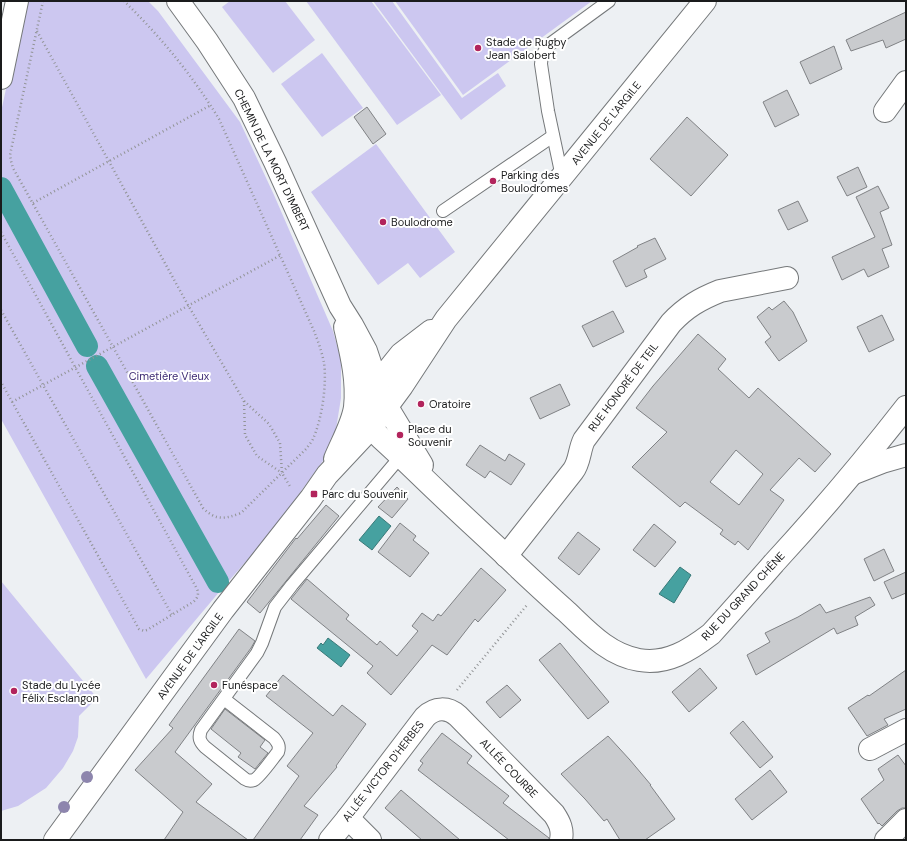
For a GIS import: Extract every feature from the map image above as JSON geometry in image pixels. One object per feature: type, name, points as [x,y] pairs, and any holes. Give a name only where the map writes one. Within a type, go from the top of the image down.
[{"type":"street","points":[[1,78],[17,1]]},
{"type":"street","name":"CHEMIN DE LA MORT D'IMBERT","points":[[178,1],[207,41],[244,98],[275,162],[340,306],[366,351],[376,385]]},
{"type":"street","name":"AVENUE DE L'ARGILE","points":[[55,840],[223,610],[303,509],[371,413],[402,386],[446,319],[705,1]]},
{"type":"street","points":[[885,111],[906,82]]},
{"type":"street","name":"RUE HONORÉ DE TEIL","points":[[506,556],[573,471],[578,462],[584,440],[671,323],[681,312],[698,301],[720,291],[787,278]]},
{"type":"street","name":"CHEMIN DE LA MORT D'IMBERT","points":[[340,306],[356,387],[371,413]]},
{"type":"street","name":"AVENUE DE L'ARGILE","points":[[371,413],[376,385],[401,354],[446,319]]},
{"type":"street","points":[[366,351],[375,353],[401,354]]},
{"type":"street","points":[[376,385],[371,413],[402,456],[438,492]]},
{"type":"street","name":"RUE DU GRAND CHÊNE","points":[[438,492],[593,637],[610,649],[625,656],[639,660],[666,660],[696,645],[711,634],[853,474],[880,442],[906,407]]},
{"type":"street","points":[[371,413],[438,492]]},
{"type":"street","points":[[853,474],[882,462],[906,455]]},
{"type":"street","name":"ALLÉE VICTOR D'HERBES","points":[[330,840],[425,717],[433,710],[441,709]]},
{"type":"street","name":"ALLÉE COURBE","points":[[441,709],[454,712],[554,814],[561,826],[561,840]]},
{"type":"street","points":[[870,749],[906,730]]},
{"type":"street","points":[[348,818],[370,840]]},
{"type":"street","points":[[886,840],[906,820]]},
{"type":"lane","points":[[562,177],[548,111],[541,64],[543,53],[550,44],[609,1]]},
{"type":"lane","points":[[443,210],[553,136]]},
{"type":"lane","points":[[224,699],[274,738],[278,745],[278,752],[257,778],[252,781],[245,779],[205,747],[201,743],[199,734],[259,649],[279,602],[402,456]]},
{"type":"path","points":[[44,1],[10,155],[10,161],[203,508],[209,515],[222,518],[230,517],[241,513],[306,449],[312,440],[321,411],[325,386],[324,364],[320,346],[219,118],[182,66],[155,33],[124,1]]},
{"type":"path","points":[[37,31],[188,305],[244,401],[269,424],[280,443],[282,473]]},
{"type":"path","points":[[33,203],[211,105]]},
{"type":"path","points":[[1,232],[197,589],[198,595],[195,600],[148,630],[144,631],[139,629],[1,382]]},
{"type":"path","points":[[12,402],[281,255]]},
{"type":"path","points":[[1,310],[172,615]]},
{"type":"path","points":[[244,401],[245,435],[257,456],[282,473],[303,509]]},
{"type":"path","points":[[441,709],[541,588]]},
{"type":"green space","name":"Cimetière Vieux","points":[[25,1],[148,1],[158,11],[240,122],[274,195],[333,331],[341,360],[341,398],[336,429],[325,458],[271,533],[146,679],[1,419],[1,112]]},
{"type":"green space","points":[[230,1],[285,1],[315,40],[273,73],[222,7]]},
{"type":"green space","points":[[306,1],[371,1],[441,95],[397,125]]},
{"type":"green space","points":[[373,1],[392,1],[462,98],[498,73],[506,86],[461,120]]},
{"type":"green space","name":"Stade de Rugby Jean Salobert","points":[[395,1],[592,1],[463,95]]},
{"type":"green space","points":[[322,53],[363,108],[322,137],[281,84]]},
{"type":"green space","name":"Boulodrome","points":[[376,144],[455,252],[420,278],[408,263],[378,285],[311,192]]},
{"type":"green space","points":[[1,581],[97,698],[79,716],[78,737],[73,751],[63,768],[46,788],[18,806],[1,811]]},
{"type":"water","points":[[379,516],[391,526],[372,550],[359,540]]},
{"type":"water","points":[[680,567],[691,575],[674,603],[659,594]]},
{"type":"water","points":[[328,638],[350,655],[341,667],[317,648],[321,643],[323,645]]},
{"type":"building","points":[[906,12],[906,39],[886,48],[883,40],[851,51],[846,40]]},
{"type":"building","points":[[834,46],[842,69],[810,84],[800,62]]},
{"type":"building","points":[[787,90],[799,115],[775,127],[763,102]]},
{"type":"building","points":[[367,107],[386,134],[373,144],[354,117]]},
{"type":"building","points":[[687,117],[728,155],[691,196],[650,159]]},
{"type":"building","points":[[858,167],[867,187],[847,196],[837,177]]},
{"type":"building","points":[[878,186],[889,208],[880,212],[892,245],[882,249],[889,267],[868,277],[864,269],[842,280],[832,257],[875,237],[856,197]]},
{"type":"building","points":[[798,201],[808,221],[788,230],[778,210]]},
{"type":"building","points":[[655,238],[666,259],[644,270],[647,277],[626,287],[613,261],[638,247],[637,246]]},
{"type":"building","points":[[784,301],[793,312],[807,341],[779,361],[765,342],[771,337],[757,317],[769,307],[772,310]]},
{"type":"building","points":[[613,311],[624,332],[593,347],[582,326]]},
{"type":"building","points":[[882,315],[894,340],[869,352],[857,327]]},
{"type":"building","points":[[698,334],[726,359],[718,369],[749,398],[758,388],[831,454],[815,472],[799,458],[770,490],[784,500],[748,550],[738,541],[735,545],[720,534],[723,530],[685,502],[680,507],[632,467],[667,432],[636,408]],"holes":[[[736,450],[763,474],[739,505],[710,482]]]},
{"type":"building","points":[[560,384],[570,405],[540,419],[530,398]]},
{"type":"building","points":[[480,445],[505,461],[509,454],[525,464],[511,485],[490,471],[485,478],[466,465]]},
{"type":"building","points":[[397,487],[408,499],[392,518],[378,507]]},
{"type":"building","points":[[326,505],[339,516],[260,613],[247,602],[296,538],[297,539]]},
{"type":"building","points":[[400,523],[416,536],[413,540],[429,553],[410,577],[378,552]]},
{"type":"building","points":[[654,524],[676,542],[655,567],[633,550]]},
{"type":"building","points":[[578,532],[600,549],[579,575],[558,558]]},
{"type":"building","points":[[884,549],[894,571],[874,581],[864,559]]},
{"type":"building","points":[[481,568],[506,590],[478,622],[475,619],[447,655],[432,645],[391,695],[367,673],[373,666],[291,599],[307,579],[349,615],[346,619],[377,645],[380,641],[397,656],[418,631],[412,626],[422,613],[433,621],[438,614],[441,616]]},
{"type":"building","points":[[906,572],[906,593],[892,599],[884,582]]},
{"type":"building","points":[[870,597],[875,605],[855,617],[858,625],[837,634],[834,628],[756,675],[747,655],[770,642],[765,633],[798,617],[820,604],[826,613]]},
{"type":"building","points":[[239,629],[255,641],[175,752],[212,784],[196,802],[248,840],[164,840],[183,812],[135,770],[173,728],[169,725]]},
{"type":"building","points":[[560,643],[609,702],[588,719],[539,660]]},
{"type":"building","points":[[700,668],[717,688],[689,712],[672,692]]},
{"type":"building","points":[[906,670],[906,709],[884,719],[888,725],[867,736],[848,708],[868,695],[869,696]]},
{"type":"building","points":[[283,675],[333,716],[342,705],[366,724],[336,766],[337,767],[304,806],[318,815],[300,840],[253,840],[299,776],[287,766],[313,733],[266,696]]},
{"type":"building","points":[[507,685],[521,700],[500,718],[486,702]]},
{"type":"building","points":[[225,709],[265,740],[260,747],[268,753],[255,769],[238,757],[241,753],[211,729]]},
{"type":"building","points":[[743,721],[773,757],[760,768],[730,733]]},
{"type":"building","points":[[442,733],[472,756],[467,763],[509,796],[503,803],[549,838],[549,840],[509,840],[418,770],[423,763],[420,761]]},
{"type":"building","points":[[608,736],[651,785],[675,819],[645,840],[620,840],[607,819],[604,821],[561,774]]},
{"type":"building","points":[[898,755],[906,766],[906,808],[902,808],[897,811],[882,826],[879,823],[878,824],[861,799],[884,780],[878,769]]},
{"type":"building","points":[[770,770],[787,792],[752,820],[735,799]]},
{"type":"building","points":[[401,790],[460,840],[422,840],[385,808]]},
{"type":"waterway","points":[[1,188],[87,346]]},
{"type":"waterway","points":[[97,366],[218,582]]},
{"type":"place","name":"Stade de Rugby Jean Salobert","points":[[478,48]]},
{"type":"place","name":"Parking des Boulodromes","points":[[493,181]]},
{"type":"place","name":"Boulodrome","points":[[383,222]]},
{"type":"place","name":"Oratoire","points":[[421,404]]},
{"type":"place","name":"Place du Souvenir","points":[[400,435]]},
{"type":"place","name":"Parc du Souvenir","points":[[314,494]]},
{"type":"place","name":"Funéspace","points":[[214,685]]},
{"type":"place","name":"Stade du Lycée Félix Esclangon","points":[[14,691]]}]
